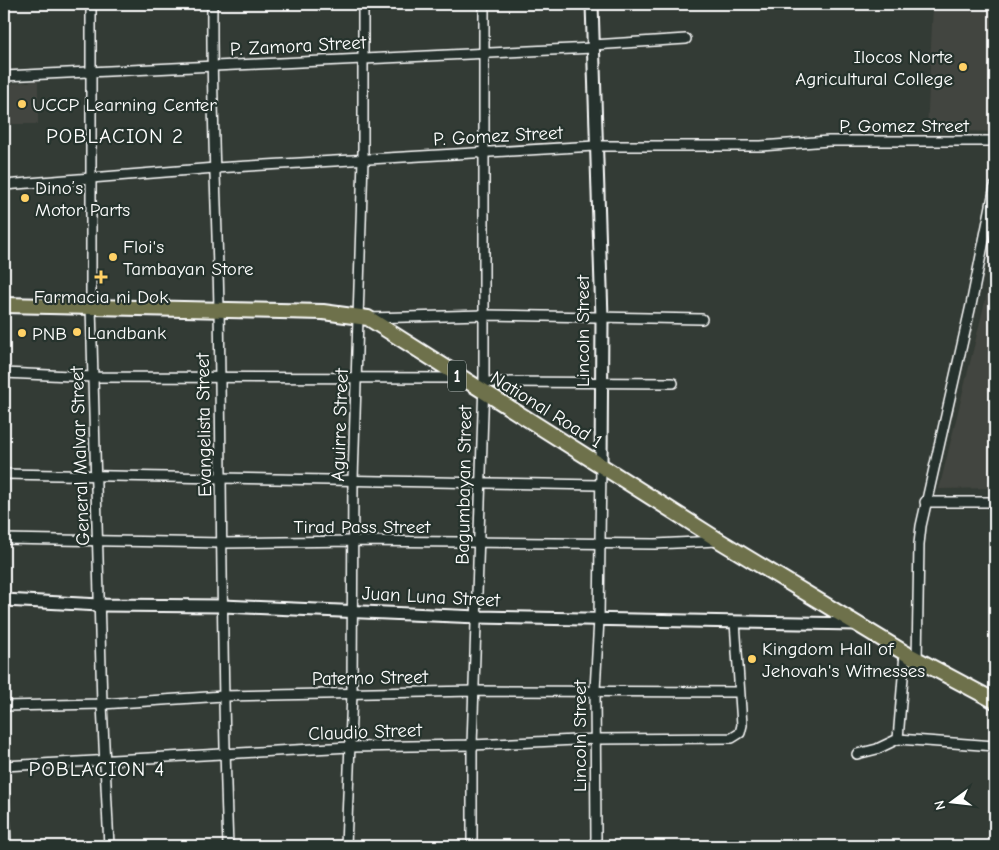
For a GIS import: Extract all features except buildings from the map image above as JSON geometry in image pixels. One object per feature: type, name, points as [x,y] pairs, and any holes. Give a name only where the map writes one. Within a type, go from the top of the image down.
[{"type":"main road","points":[[4,305],[91,306],[363,316]]},
{"type":"main road","name":"National Road 1","points":[[363,316],[460,378],[483,386],[601,465],[720,541],[911,656],[995,701]]},
{"type":"street","name":"General Malvar Street","points":[[91,4],[91,306],[102,704],[109,846]]},
{"type":"street","name":"Evangelista Street","points":[[212,4],[219,310],[219,477],[223,543],[224,753],[228,846]]},
{"type":"street","name":"Aguirre Street","points":[[346,846],[354,610],[352,541],[356,378],[363,316],[363,4]]},
{"type":"street","name":"Bagumbayan Street","points":[[472,846],[472,745],[478,617],[478,543],[483,386],[484,4]]},
{"type":"street","name":"Lincoln Street","points":[[592,4],[595,146],[602,318],[600,384],[601,465],[598,543],[599,619],[595,690],[597,739],[595,842]]},
{"type":"street","name":"P. Zamora Street","points":[[4,76],[483,53],[686,39]]},
{"type":"street","name":"P. Gomez Street","points":[[4,185],[215,168],[595,146],[761,146],[829,141],[995,140]]},
{"type":"street","points":[[898,739],[911,656],[919,544],[925,502],[971,305],[995,186]]},
{"type":"street","points":[[363,316],[484,315],[702,319]]},
{"type":"street","points":[[4,373],[93,376],[460,378]]},
{"type":"street","points":[[483,386],[673,383]]},
{"type":"street","points":[[4,474],[599,485]]},
{"type":"street","points":[[925,502],[995,502]]},
{"type":"street","name":"Tirad Pass Street","points":[[4,539],[223,543],[352,541],[655,544],[720,541]]},
{"type":"street","name":"Juan Luna Street","points":[[4,600],[100,605],[354,610],[478,617],[857,624]]},
{"type":"street","points":[[734,622],[738,692]]},
{"type":"street","name":"Paterno Street","points":[[4,706],[102,704],[223,696],[474,690],[738,692]]},
{"type":"street","name":"Claudio Street","points":[[4,766],[350,747],[472,745],[597,739],[728,738],[737,735],[741,730],[738,692]]},
{"type":"street","points":[[856,754],[877,749],[898,739],[973,746],[995,746]]},
{"type":"street","points":[[4,793],[6,846]]},
{"type":"shaded area","name":"Ilocos Norte Agricultural College","points":[[933,4],[995,4],[995,132],[927,130]]},
{"type":"shaded area","name":"UCCP Learning Center","points":[[38,81],[38,124],[7,124],[6,84]]},
{"type":"shaded area","points":[[995,261],[995,488],[939,489]]},
{"type":"place","name":"Ilocos Norte Agricultural College","points":[[963,67]]},
{"type":"place","name":"UCCP Learning Center","points":[[22,104]]},
{"type":"place","name":"Dino’s Motor Parts","points":[[25,198]]},
{"type":"place","name":"Floi's Tambayan Store","points":[[113,257]]},
{"type":"place","name":"Farmacia ni Dok","points":[[101,277]]},
{"type":"place","name":"Landbank","points":[[77,332]]},
{"type":"place","name":"PNB","points":[[22,333]]},
{"type":"place","name":"Kingdom Hall of Jehovah's Witnesses","points":[[752,659]]},
{"type":"district","name":"POBLACION 2","points":[[115,136]]},
{"type":"district","name":"POBLACION 4","points":[[97,769]]}]
